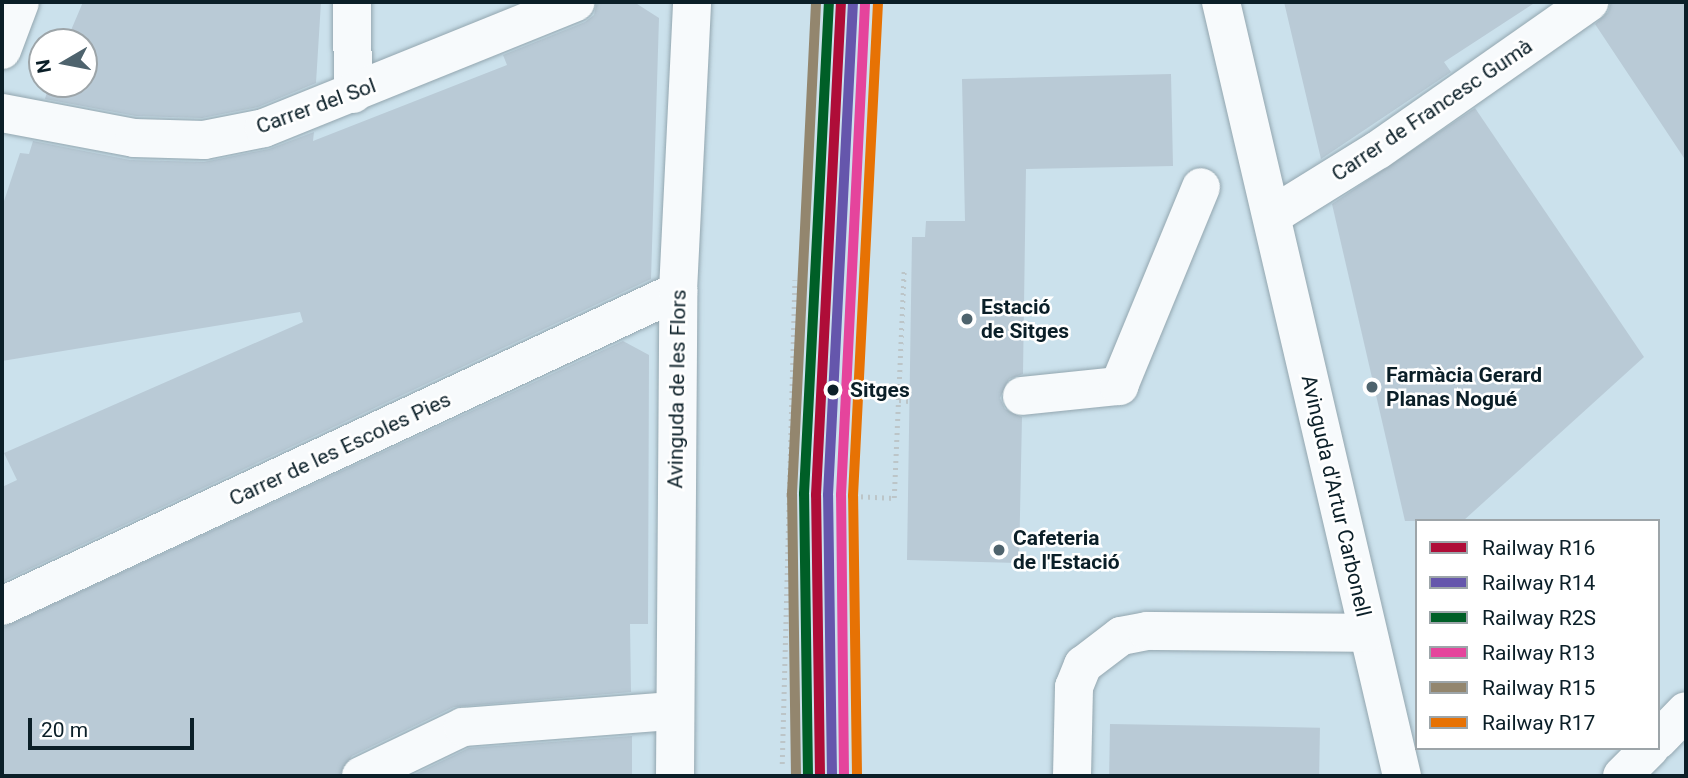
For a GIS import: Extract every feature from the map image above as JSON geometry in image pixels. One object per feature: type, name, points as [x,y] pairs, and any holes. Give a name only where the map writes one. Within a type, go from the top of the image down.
[{"type":"street","points":[[2,50],[20,2]]},
{"type":"street","points":[[352,2],[353,93]]},
{"type":"street","name":"Carrer del Sol","points":[[2,113],[134,138],[204,140],[264,128],[576,2]]},
{"type":"street","name":"Avinguda de les Flors","points":[[675,776],[673,711],[678,291],[692,2]]},
{"type":"street","name":"Avinguda d'Artur Carbonell","points":[[1221,2],[1273,215],[1402,776]]},
{"type":"street","name":"Carrer de Francesc Gumà","points":[[1273,215],[1378,149],[1589,2]]},
{"type":"street","points":[[1022,396],[1119,386],[1201,187]]},
{"type":"street","name":"Carrer de les Escoles Pies","points":[[2,606],[678,291]]},
{"type":"street","points":[[1072,776],[1074,687],[1083,664],[1121,636],[1147,631],[1367,633]]},
{"type":"street","points":[[361,776],[463,727],[673,711]]},
{"type":"street","points":[[1660,738],[1686,711]]},
{"type":"street","points":[[1622,776],[1648,750]]},
{"type":"path","points":[[854,496],[894,498],[904,268]]},
{"type":"path","points":[[782,764],[786,495],[795,280]]},
{"type":"path","points":[[899,400],[909,401]]},
{"type":"path","points":[[786,495],[816,495]]},
{"type":"building","points":[[83,2],[321,2],[316,83],[258,107],[202,118],[136,116],[45,99],[98,98],[98,28],[72,28]]},
{"type":"building","points":[[597,2],[634,2],[659,18],[651,279],[2,582],[2,487],[17,480],[4,453],[303,322],[300,312],[2,361],[2,207],[20,153],[29,154],[33,141],[130,160],[204,162],[269,149],[314,132],[313,141],[507,65],[503,55],[585,22],[594,15]]},
{"type":"building","points":[[1284,2],[1536,2],[1444,62],[1451,72],[1321,159]]},
{"type":"building","points":[[1611,2],[1686,2],[1686,161],[1595,24],[1608,12]]},
{"type":"building","name":"Estació de Sitges","points":[[1171,74],[1173,166],[1026,169],[1023,374],[1009,379],[1000,398],[1005,409],[1022,417],[1019,563],[907,560],[912,237],[925,237],[926,221],[965,221],[962,79]]},
{"type":"building","points":[[1475,108],[1644,357],[1465,519],[1405,521],[1332,204]]},
{"type":"building","points":[[623,341],[649,355],[648,624],[630,624],[631,692],[454,707],[352,756],[339,776],[2,776],[2,628]]},
{"type":"building","points":[[1110,724],[1320,728],[1319,776],[1109,776]]},
{"type":"building","points":[[632,736],[632,776],[411,776],[469,748]]},
{"type":"rail line","name":"R15","points":[[796,776],[792,494],[816,2]]},
{"type":"rail line","name":"R2S","points":[[808,776],[804,494],[829,2]]},
{"type":"rail line","name":"R16","points":[[820,776],[816,495],[841,2]]},
{"type":"rail line","name":"R14","points":[[832,776],[828,495],[853,3]]},
{"type":"rail line","name":"R13","points":[[844,776],[841,495],[865,3]]},
{"type":"rail line","name":"R17","points":[[857,775],[853,496],[878,4]]},
{"type":"place","name":"Estació de Sitges","points":[[967,319]]},
{"type":"place","name":"Farmàcia Gerard Planas Nogué","points":[[1372,387]]},
{"type":"place","name":"Sitges","points":[[833,390]]},
{"type":"place","name":"Cafeteria de l'Estació","points":[[999,550]]}]
